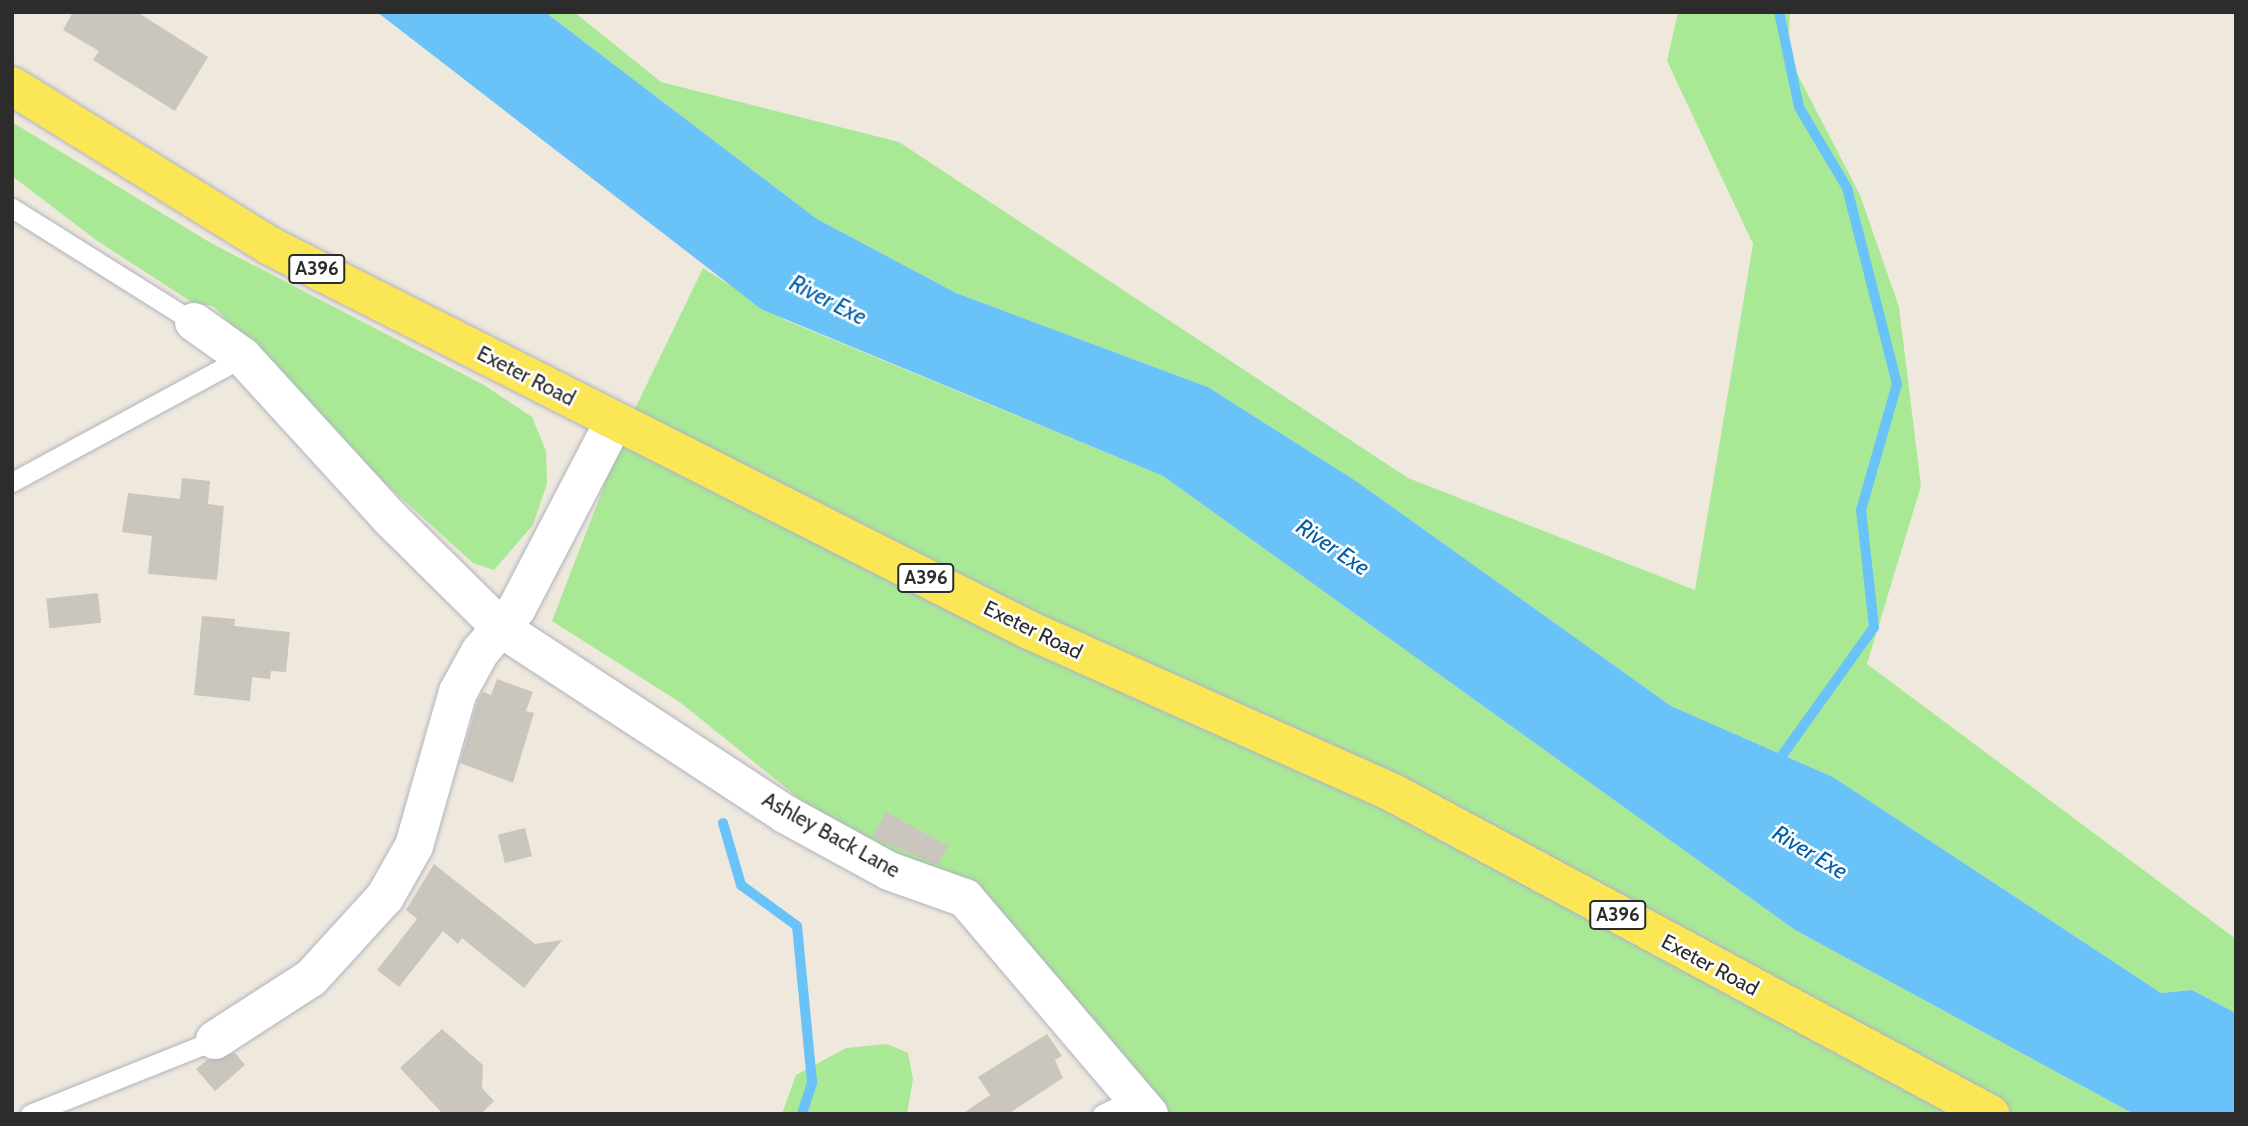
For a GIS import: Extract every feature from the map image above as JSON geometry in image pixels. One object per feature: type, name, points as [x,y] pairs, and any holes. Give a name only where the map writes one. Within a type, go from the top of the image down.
[{"type":"main road","name":"Exeter Road","points":[[12,86],[270,246],[1042,636],[1395,794],[1990,1114]]},
{"type":"street","points":[[194,322],[243,357],[389,517],[501,628]]},
{"type":"street","points":[[215,1040],[311,978],[385,897],[414,846],[458,692],[517,608],[614,422]]},
{"type":"street","name":"Ashley Back Lane","points":[[501,628],[785,814],[888,872],[965,898],[1143,1105]]},
{"type":"lane","points":[[12,208],[194,322]]},
{"type":"lane","points":[[12,482],[243,357]]},
{"type":"lane","points":[[30,1114],[215,1040]]},
{"type":"lane","points":[[1102,1114],[1143,1105]]},
{"type":"green space","points":[[545,12],[574,12],[661,82],[899,142],[1408,478],[1695,590],[1753,244],[1667,61],[1678,12],[1790,12],[1788,56],[1860,195],[1899,307],[1921,486],[1867,664],[2236,939],[2236,1013],[2192,990],[2161,993],[1833,777],[1671,706],[1356,481],[1208,387],[956,293],[817,219]]},
{"type":"green space","points":[[12,122],[211,243],[484,385],[532,417],[546,451],[547,484],[533,525],[494,570],[473,563],[386,484],[213,306],[193,303],[96,240],[12,176]]},
{"type":"green space","points":[[703,268],[785,320],[1163,476],[1795,930],[2134,1114],[1149,1114],[965,898],[889,871],[681,703],[552,621],[629,421]]},
{"type":"green space","points":[[887,1044],[908,1053],[913,1079],[907,1114],[782,1114],[796,1075],[846,1048]]},
{"type":"water","name":"River Exe","points":[[377,12],[545,12],[817,219],[956,293],[1208,387],[1356,481],[1671,706],[1833,777],[2161,993],[2192,990],[2236,1013],[2236,1114],[2134,1114],[1795,930],[1163,476],[761,309]]},
{"type":"building","points":[[73,12],[137,12],[208,57],[175,111],[93,60],[99,51],[63,30]]},
{"type":"building","points":[[182,478],[210,481],[208,504],[224,506],[217,580],[148,574],[152,536],[122,532],[128,493],[180,499]]},
{"type":"building","points":[[98,593],[101,623],[49,628],[46,598]]},
{"type":"building","points":[[202,616],[235,619],[234,626],[290,632],[286,672],[271,671],[270,679],[252,677],[250,701],[194,695]]},
{"type":"building","points":[[497,679],[533,692],[526,711],[534,713],[513,783],[460,763],[478,700],[483,692],[491,695]]},
{"type":"building","points":[[886,812],[948,846],[938,865],[872,837]]},
{"type":"building","points":[[525,828],[532,856],[505,863],[498,835]]},
{"type":"building","points":[[434,864],[535,944],[562,940],[524,988],[462,938],[458,944],[443,931],[399,987],[377,970],[417,919],[406,910]]},
{"type":"building","points":[[442,1029],[483,1065],[482,1088],[494,1101],[481,1114],[443,1114],[400,1068]]},
{"type":"building","points":[[1047,1034],[1062,1056],[1055,1060],[1063,1078],[1008,1114],[962,1114],[990,1095],[978,1077]]},
{"type":"building","points":[[235,1053],[245,1065],[215,1091],[196,1069],[207,1060]]},
{"type":"waterway","points":[[1776,764],[1874,627],[1861,510],[1897,384],[1847,188],[1799,107],[1779,12]]},
{"type":"waterway","points":[[723,823],[741,885],[797,926],[812,1083],[802,1114]]}]
